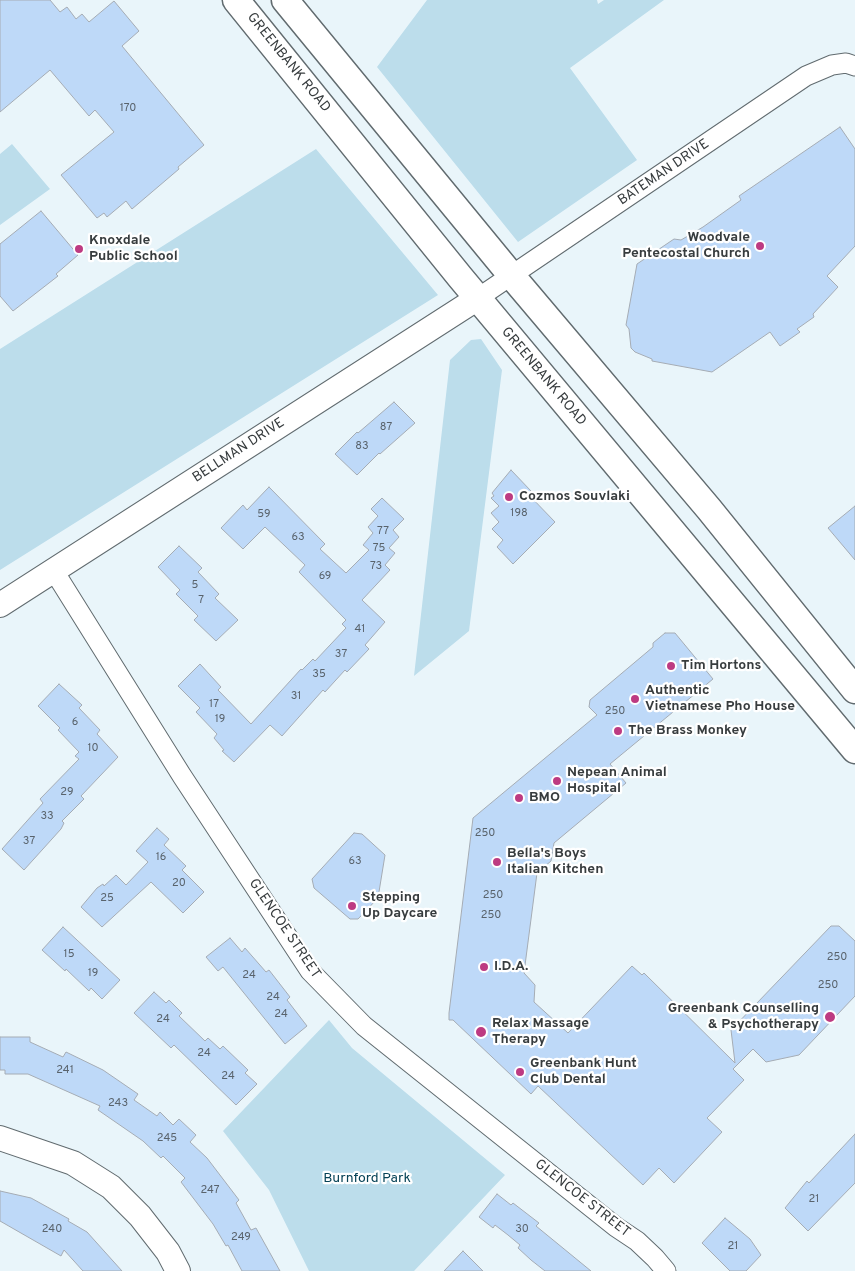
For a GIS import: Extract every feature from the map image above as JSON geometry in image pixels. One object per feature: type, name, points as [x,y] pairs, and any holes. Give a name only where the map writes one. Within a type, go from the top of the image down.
[{"type":"main road","name":"GREENBANK ROAD","points":[[236,0],[478,298],[855,750]]},
{"type":"main road","points":[[285,0],[511,275],[709,508],[855,690]]},
{"type":"street","name":"BATEMAN DRIVE","points":[[478,298],[806,76],[832,65],[846,63],[855,66]]},
{"type":"street","name":"BELLMAN DRIVE","points":[[0,605],[478,298]]},
{"type":"street","name":"GLENCOE STREET","points":[[54,571],[182,776],[310,971],[364,1026],[616,1228],[637,1242],[666,1271]]},
{"type":"street","points":[[0,1138],[73,1163],[111,1187],[146,1224],[168,1252],[178,1271]]},
{"type":"green space","points":[[427,0],[597,0],[598,4],[604,0],[664,0],[570,68],[637,160],[518,242],[377,67]]},
{"type":"green space","points":[[12,144],[50,189],[0,225],[0,154]]},
{"type":"green space","points":[[316,149],[438,295],[0,570],[0,349]]},
{"type":"green space","points":[[481,339],[502,370],[469,631],[414,676],[450,360],[471,340]]},
{"type":"green space","name":"Burnford Park","points":[[329,1020],[352,1048],[505,1175],[414,1271],[309,1271],[269,1190],[223,1131]]},
{"type":"building","points":[[0,0],[50,0],[60,12],[67,7],[76,19],[82,14],[89,22],[114,1],[139,31],[122,46],[204,145],[132,209],[126,201],[107,217],[104,213],[97,218],[61,175],[114,132],[95,110],[89,116],[50,70],[0,112]]},
{"type":"building","name":"Woodvale Pentecostal Church","points":[[840,127],[855,149],[855,246],[827,276],[838,287],[813,314],[814,317],[797,329],[800,332],[780,346],[770,332],[712,372],[652,361],[652,359],[635,352],[631,348],[629,329],[626,325],[637,264],[674,239],[681,240],[703,227],[741,200],[739,196]]},
{"type":"building","points":[[41,211],[78,255],[56,274],[58,276],[13,311],[0,296],[0,244]]},
{"type":"building","points":[[394,402],[415,423],[379,453],[357,475],[335,454],[357,432]]},
{"type":"building","points":[[511,470],[531,491],[528,494],[555,522],[513,564],[497,547],[503,540],[492,529],[499,522],[491,513],[499,506],[491,498],[494,496],[492,493]]},
{"type":"building","points":[[269,487],[325,544],[320,549],[346,573],[369,550],[363,545],[373,533],[368,527],[378,516],[371,509],[382,498],[404,519],[393,530],[399,537],[389,548],[395,553],[385,565],[390,570],[362,600],[385,622],[365,645],[369,649],[347,672],[345,670],[325,692],[323,690],[282,736],[270,725],[234,762],[222,751],[224,750],[214,738],[217,734],[196,712],[200,708],[178,686],[200,664],[221,687],[218,690],[251,724],[301,669],[313,659],[315,661],[346,628],[342,624],[346,620],[299,572],[305,565],[265,527],[243,549],[221,528],[243,505],[247,510]]},
{"type":"building","points":[[855,506],[855,560],[828,528]]},
{"type":"building","points":[[179,546],[202,568],[198,572],[219,594],[215,598],[238,620],[216,641],[194,620],[198,616],[176,594],[180,590],[158,567]]},
{"type":"building","points":[[665,633],[675,633],[713,679],[610,764],[626,783],[554,843],[551,861],[537,873],[524,973],[535,985],[534,1002],[568,1033],[632,966],[642,975],[644,973],[735,1063],[731,1030],[831,926],[839,926],[855,941],[855,996],[799,1055],[766,1062],[753,1049],[733,1069],[744,1080],[707,1118],[722,1132],[674,1183],[659,1168],[643,1185],[538,1086],[531,1094],[453,1020],[449,1020],[449,1013],[473,818],[597,715],[589,707],[590,700],[653,647],[653,643]]},
{"type":"building","points":[[59,684],[82,705],[79,708],[100,730],[97,734],[118,757],[81,796],[84,799],[62,821],[64,823],[61,829],[24,870],[2,849],[43,803],[40,799],[79,759],[75,756],[79,752],[58,730],[60,728],[38,706]]},
{"type":"building","points":[[157,828],[169,839],[164,845],[186,866],[182,870],[204,892],[183,913],[151,882],[102,927],[81,907],[97,888],[103,884],[104,886],[116,875],[126,885],[148,862],[136,851]]},
{"type":"building","points":[[354,833],[362,834],[385,855],[378,898],[358,919],[350,919],[314,888],[312,879]]},
{"type":"building","points":[[63,927],[120,980],[102,999],[91,988],[89,991],[42,950]]},
{"type":"building","points":[[230,938],[242,952],[245,948],[266,972],[269,970],[290,997],[287,1000],[307,1026],[285,1044],[223,967],[218,971],[206,957]]},
{"type":"building","points":[[154,992],[166,1003],[169,1000],[182,1013],[179,1016],[205,1041],[208,1038],[220,1049],[223,1046],[248,1070],[245,1073],[257,1084],[236,1105],[174,1045],[171,1048],[134,1013]]},
{"type":"building","points":[[0,1037],[30,1037],[30,1042],[63,1057],[66,1052],[103,1070],[138,1094],[134,1100],[157,1116],[160,1112],[173,1125],[179,1119],[196,1135],[190,1142],[207,1158],[239,1200],[236,1203],[251,1230],[256,1228],[280,1271],[242,1271],[228,1245],[226,1246],[213,1224],[181,1182],[185,1178],[163,1156],[161,1158],[143,1141],[98,1110],[100,1106],[28,1074],[5,1074],[5,1070],[0,1070]]},
{"type":"building","points":[[855,1134],[855,1183],[808,1231],[785,1208],[807,1181],[809,1183]]},
{"type":"building","points":[[0,1191],[31,1198],[69,1219],[68,1221],[87,1232],[122,1271],[83,1271],[64,1250],[61,1256],[0,1221]]},
{"type":"building","points":[[497,1194],[511,1205],[513,1203],[539,1223],[536,1226],[591,1271],[545,1271],[531,1260],[518,1248],[520,1245],[508,1235],[495,1225],[493,1228],[479,1217]]},
{"type":"building","points":[[725,1218],[750,1239],[761,1255],[746,1271],[730,1271],[702,1243]]},
{"type":"building","points":[[463,1251],[483,1271],[444,1271]]},
{"type":"place","name":"Woodvale Pentecostal Church","points":[[760,246]]},
{"type":"place","name":"Knoxdale Public School","points":[[79,249]]},
{"type":"place","name":"Cozmos Souvlaki","points":[[509,497]]},
{"type":"place","name":"Tim Hortons","points":[[671,666]]},
{"type":"place","name":"Authentic Vietnamese Pho House","points":[[635,699]]},
{"type":"place","name":"The Brass Monkey","points":[[618,731]]},
{"type":"place","name":"Nepean Animal Hospital","points":[[557,781]]},
{"type":"place","name":"BMO","points":[[519,798]]},
{"type":"place","name":"Bella's Boys Italian Kitchen","points":[[497,862]]},
{"type":"place","name":"Stepping Up Daycare","points":[[352,906]]},
{"type":"place","name":"I.D.A.","points":[[484,967]]},
{"type":"place","name":"Greenbank Counselling & Psychotherapy","points":[[830,1017]]},
{"type":"place","name":"Relax Massage Therapy","points":[[481,1032]]},
{"type":"place","name":"Greenbank Hunt Club Dental","points":[[520,1072]]}]
